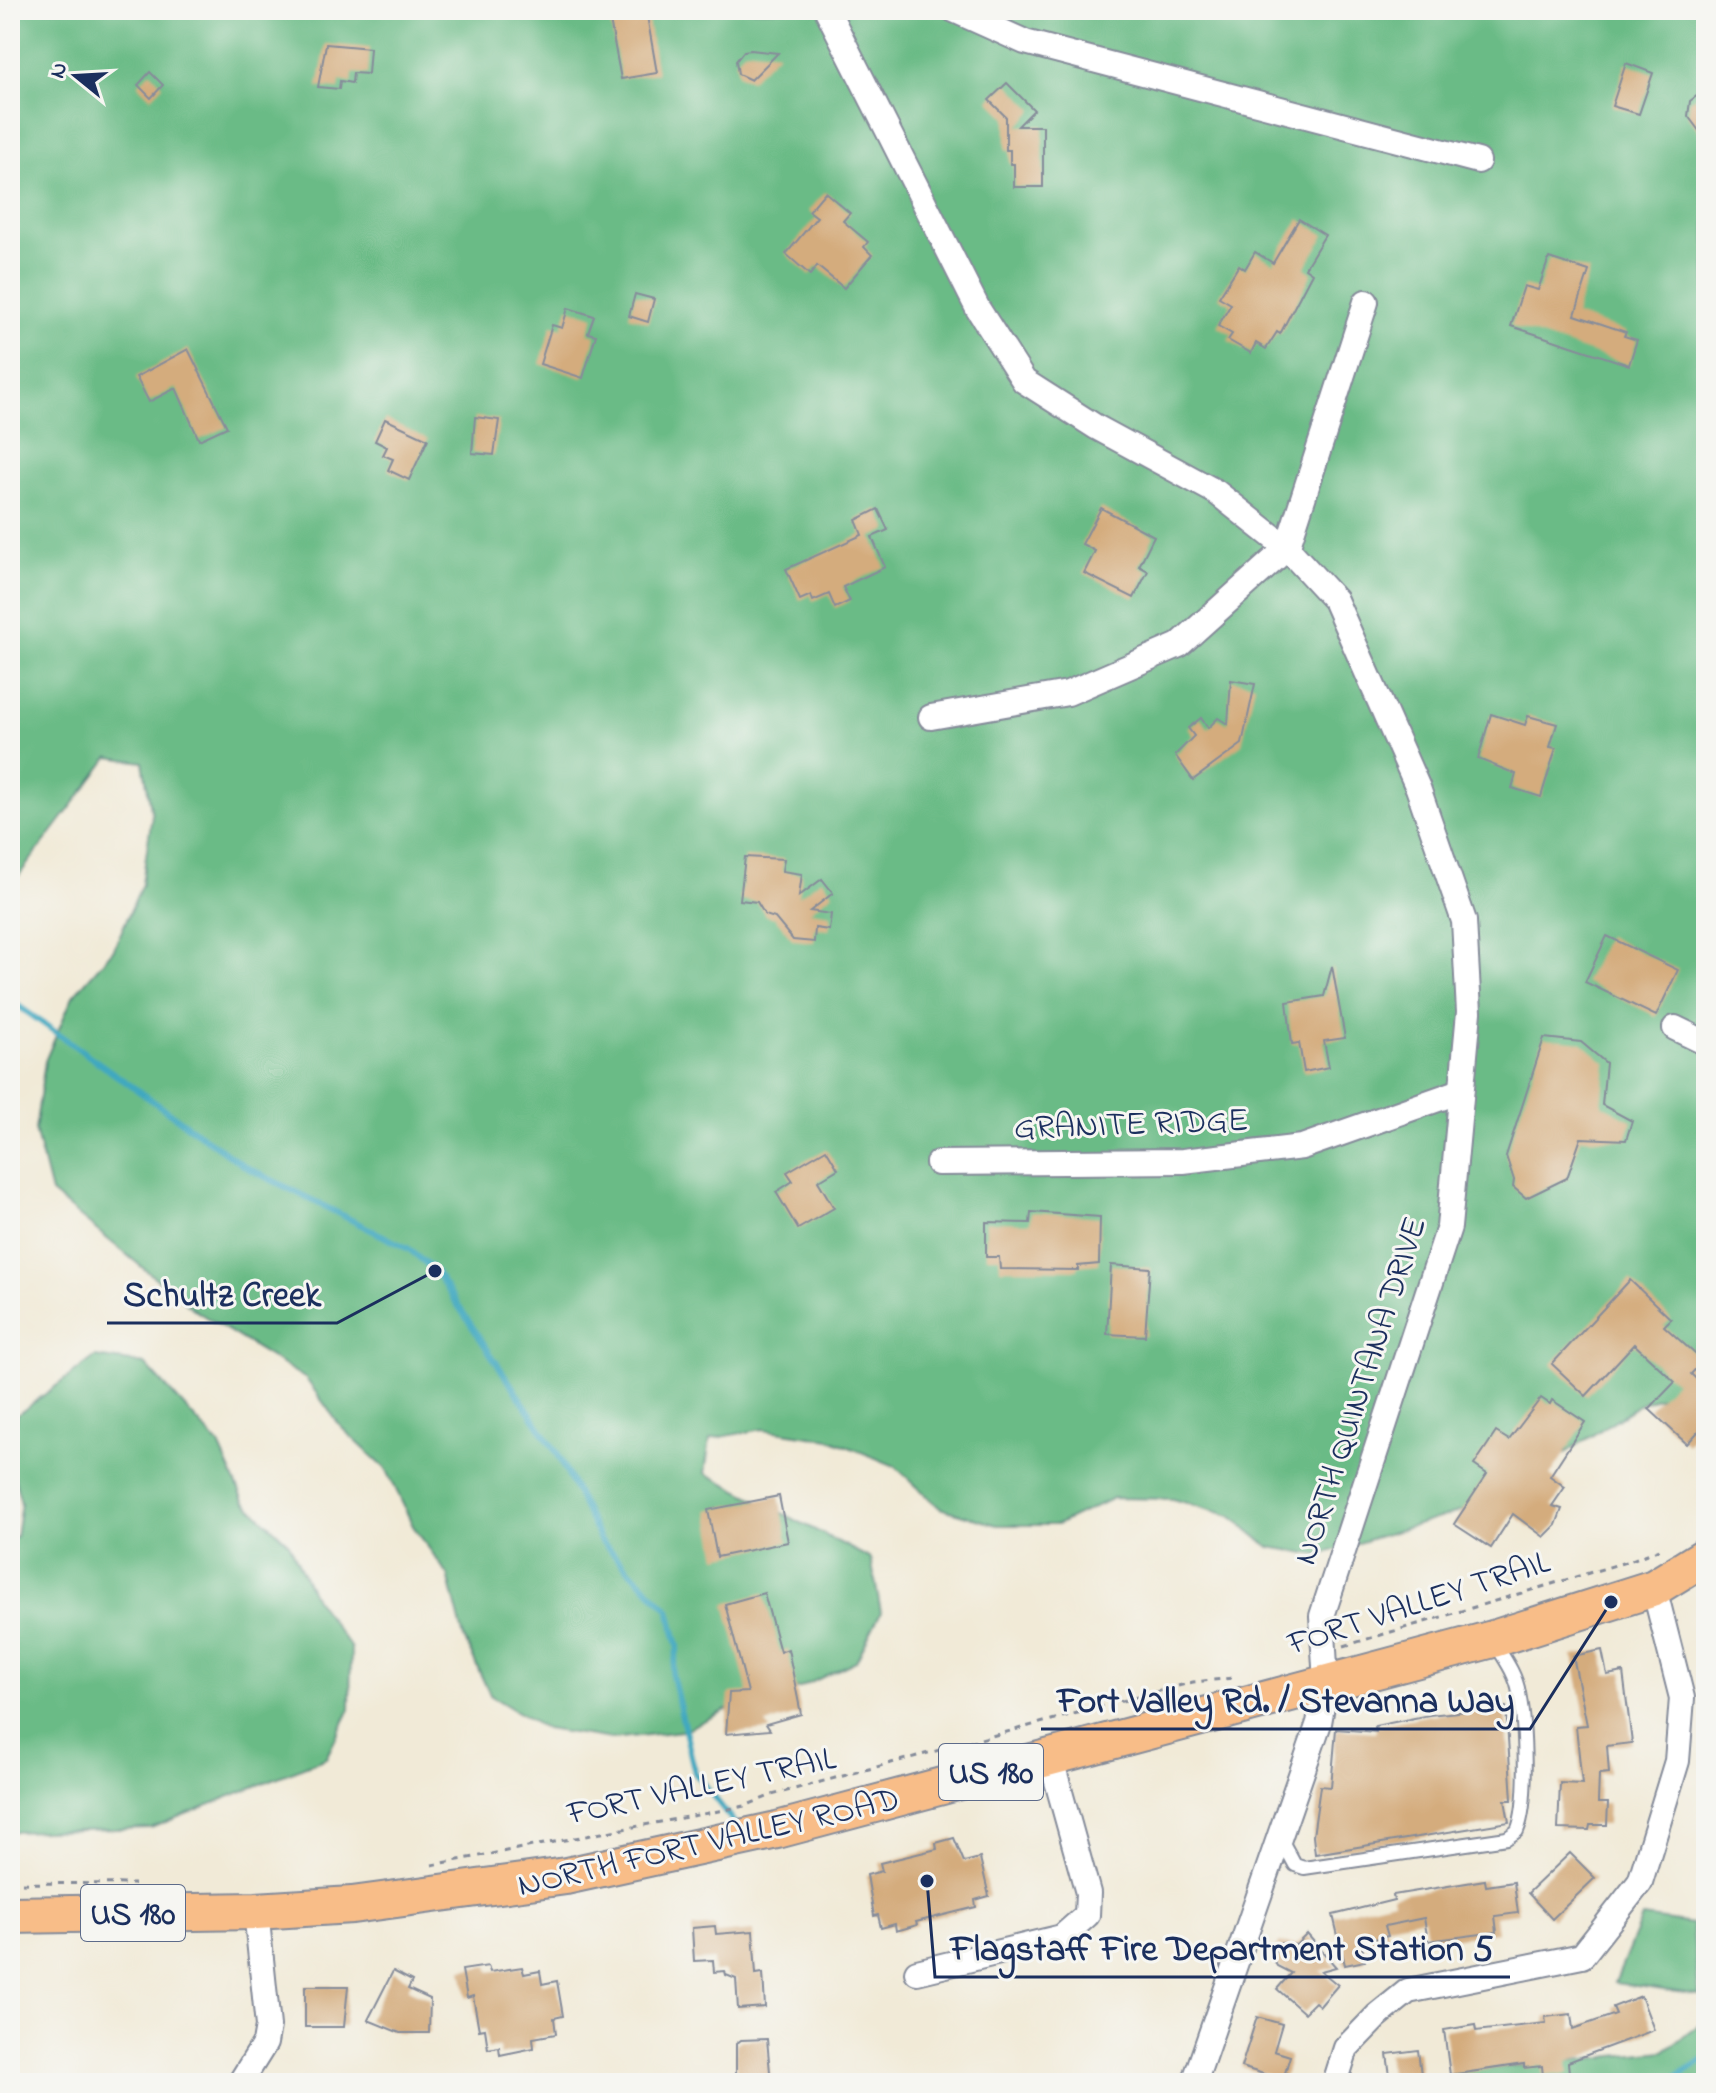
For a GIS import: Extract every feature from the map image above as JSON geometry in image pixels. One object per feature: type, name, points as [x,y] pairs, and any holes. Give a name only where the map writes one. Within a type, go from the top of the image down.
[{"type":"main road","name":"NORTH FORT VALLEY ROAD","points":[[10,1915],[256,1911],[352,1905],[566,1876],[777,1830],[1050,1756],[1326,1668],[1493,1639],[1654,1588],[1692,1549]]},
{"type":"street","name":"NORTH QUINTANA DRIVE","points":[[827,10],[978,309],[1024,381],[1096,427],[1216,492],[1287,548],[1335,600],[1418,788],[1464,921],[1469,1012],[1449,1227],[1322,1616],[1326,1668],[1319,1723],[1194,2083]]},
{"type":"street","points":[[954,10],[1025,42],[1478,161]]},
{"type":"street","points":[[931,717],[1068,693],[1179,645],[1287,548],[1366,302]]},
{"type":"street","points":[[1675,1028],[1706,1043]]},
{"type":"street","name":"GRANITE RIDGE","points":[[938,1163],[1183,1161],[1302,1147],[1461,1091]]},
{"type":"street","points":[[1335,2083],[1346,2048],[1377,2016],[1408,1991],[1582,1956],[1640,1882],[1677,1761],[1682,1698],[1654,1588]]},
{"type":"street","points":[[917,1972],[1062,1937],[1087,1915],[1088,1893],[1050,1756]]},
{"type":"street","points":[[240,2083],[265,2043],[268,2026],[256,1911]]},
{"type":"lane","points":[[1280,1838],[1295,1865],[1304,1868],[1507,1838],[1517,1831],[1525,1803],[1519,1692],[1513,1673],[1493,1639]]},
{"type":"path","name":"FORT VALLEY TRAIL","points":[[1326,1668],[1355,1641],[1629,1561],[1692,1549]]},
{"type":"path","name":"FORT VALLEY TRAIL","points":[[420,1867],[745,1806],[772,1795],[1193,1682],[1238,1678]]},
{"type":"path","points":[[10,1883],[137,1884]]},
{"type":"green space","points":[[10,10],[1706,10],[1706,1385],[1643,1402],[1491,1502],[1319,1555],[1269,1547],[1231,1516],[1173,1499],[1113,1498],[1057,1525],[997,1525],[940,1508],[895,1466],[830,1439],[763,1429],[710,1439],[705,1473],[871,1559],[881,1612],[856,1661],[800,1688],[737,1705],[682,1731],[612,1739],[545,1729],[490,1695],[464,1638],[448,1575],[413,1526],[387,1470],[342,1428],[306,1379],[196,1311],[51,1193],[35,1130],[45,1061],[73,996],[114,949],[142,884],[152,815],[143,762],[109,757],[10,887]]},
{"type":"green space","points":[[95,1357],[145,1364],[219,1445],[244,1501],[289,1543],[315,1599],[351,1648],[350,1709],[326,1758],[151,1828],[10,1832],[10,1536],[16,1537],[21,1503],[10,1461],[17,1415]]},
{"type":"green space","points":[[1642,1917],[1692,1924],[1699,1995],[1615,1983]]},
{"type":"green space","points":[[1706,2020],[1706,2083],[1439,2083],[1455,2072],[1664,2051]]},
{"type":"building","points":[[608,10],[646,10],[657,73],[621,79]]},
{"type":"building","points":[[326,44],[370,48],[368,74],[353,73],[352,83],[340,81],[339,89],[318,87]]},
{"type":"building","points":[[744,51],[778,53],[751,80],[738,74],[736,61]]},
{"type":"building","points":[[1626,63],[1653,73],[1639,114],[1612,106]]},
{"type":"building","points":[[150,72],[163,85],[151,98],[138,85]]},
{"type":"building","points":[[1007,83],[1034,110],[1018,126],[1043,126],[1043,187],[1014,187],[1014,164],[1010,164],[1010,150],[1006,150],[1006,117],[989,100]]},
{"type":"building","points":[[1706,89],[1706,140],[1688,116],[1690,101]]},
{"type":"building","points":[[825,192],[850,213],[843,221],[868,242],[864,247],[872,255],[844,288],[817,266],[810,275],[786,254],[817,217],[809,211]]},
{"type":"building","points":[[1299,219],[1325,235],[1305,268],[1312,273],[1280,334],[1277,332],[1266,349],[1256,343],[1251,353],[1228,340],[1232,334],[1218,326],[1231,304],[1219,297],[1239,265],[1245,269],[1255,252],[1273,263]]},
{"type":"building","points":[[1549,258],[1589,271],[1575,315],[1626,332],[1624,336],[1637,340],[1629,365],[1511,326],[1524,286],[1538,290]]},
{"type":"building","points":[[635,294],[654,299],[648,322],[629,316]]},
{"type":"building","points":[[568,308],[594,316],[588,333],[596,335],[583,378],[540,364],[552,325],[562,328]]},
{"type":"building","points":[[188,349],[227,427],[199,440],[176,388],[149,402],[136,377]]},
{"type":"building","points":[[475,417],[499,420],[494,455],[472,453]]},
{"type":"building","points":[[385,419],[428,439],[409,480],[388,470],[393,459],[383,455],[387,447],[375,441]]},
{"type":"building","points":[[1101,508],[1154,536],[1139,566],[1148,571],[1134,598],[1084,573],[1095,551],[1082,544]]},
{"type":"building","points":[[878,509],[888,530],[872,537],[885,567],[843,587],[850,601],[835,608],[829,594],[813,601],[811,595],[800,600],[786,569],[862,535],[856,520]]},
{"type":"building","points":[[1231,680],[1255,684],[1242,744],[1193,780],[1175,755],[1194,736],[1188,728],[1201,718],[1208,728],[1218,718],[1228,724]]},
{"type":"building","points":[[1491,714],[1525,725],[1528,716],[1557,724],[1550,747],[1556,748],[1541,797],[1512,788],[1516,774],[1478,759]]},
{"type":"building","points":[[745,857],[784,859],[782,871],[802,874],[799,896],[822,879],[833,893],[810,911],[831,914],[829,930],[815,928],[814,942],[793,940],[775,918],[765,915],[757,902],[740,900]]},
{"type":"building","points":[[1607,936],[1678,970],[1656,1016],[1585,982]]},
{"type":"building","points":[[1332,966],[1345,1038],[1324,1041],[1329,1067],[1304,1072],[1299,1043],[1292,1044],[1287,1002],[1324,996]]},
{"type":"building","points":[[1544,1038],[1581,1042],[1606,1063],[1602,1105],[1632,1121],[1626,1140],[1581,1138],[1567,1178],[1526,1198],[1513,1187],[1514,1180],[1506,1156]]},
{"type":"building","points":[[826,1149],[838,1169],[818,1181],[834,1208],[798,1229],[776,1192],[793,1181],[787,1172]]},
{"type":"building","points":[[1031,1212],[1100,1217],[1099,1264],[1078,1266],[1078,1270],[1000,1269],[999,1257],[986,1257],[986,1222],[1030,1223]]},
{"type":"building","points":[[1111,1265],[1150,1268],[1145,1336],[1107,1334]]},
{"type":"building","points":[[1630,1280],[1671,1319],[1664,1326],[1703,1361],[1691,1374],[1706,1388],[1706,1423],[1687,1444],[1649,1409],[1675,1382],[1634,1344],[1586,1396],[1552,1364]]},
{"type":"building","points":[[1541,1398],[1550,1404],[1552,1400],[1585,1422],[1550,1476],[1565,1487],[1552,1506],[1562,1509],[1556,1525],[1544,1537],[1513,1514],[1491,1548],[1454,1524],[1487,1474],[1474,1465],[1496,1432],[1509,1440]]},
{"type":"building","points":[[779,1496],[788,1542],[717,1557],[708,1510]]},
{"type":"building","points":[[764,1593],[780,1652],[788,1649],[801,1714],[766,1724],[770,1730],[726,1734],[729,1693],[748,1692],[725,1604]]},
{"type":"building","points":[[1602,1650],[1607,1675],[1623,1672],[1632,1743],[1607,1746],[1609,1773],[1599,1774],[1598,1803],[1608,1803],[1607,1825],[1590,1825],[1589,1830],[1558,1829],[1560,1783],[1582,1784],[1576,1726],[1587,1725],[1573,1656]]},
{"type":"building","points":[[1506,1707],[1512,1800],[1505,1800],[1509,1822],[1315,1854],[1313,1836],[1320,1786],[1331,1787],[1336,1729],[1376,1732],[1375,1726],[1429,1715]]},
{"type":"building","points":[[954,1838],[964,1862],[980,1858],[989,1896],[975,1900],[976,1907],[916,1922],[917,1925],[896,1931],[895,1924],[881,1928],[878,1915],[874,1916],[867,1875],[882,1871],[880,1863],[937,1849],[936,1843]]},
{"type":"building","points":[[1570,1853],[1595,1878],[1552,1919],[1528,1893]]},
{"type":"building","points":[[1485,1880],[1486,1886],[1514,1882],[1518,1913],[1495,1916],[1497,1932],[1428,1941],[1424,1918],[1385,1926],[1388,1936],[1361,1942],[1365,1961],[1345,1965],[1333,1915],[1394,1900],[1393,1895]]},
{"type":"building","points":[[715,1926],[716,1934],[753,1931],[756,1974],[763,1973],[765,2007],[738,2009],[736,1979],[726,1975],[725,1971],[714,1972],[713,1960],[694,1961],[692,1928]]},
{"type":"building","points":[[1307,1934],[1336,1967],[1321,1971],[1338,1985],[1320,2006],[1315,2002],[1304,2013],[1277,1989],[1291,1973],[1277,1966],[1273,1959],[1279,1943],[1296,1945]]},
{"type":"building","points":[[488,1966],[490,1972],[522,1967],[524,1974],[540,1971],[542,1984],[557,1981],[563,2016],[554,2018],[556,2034],[533,2038],[534,2048],[500,2055],[499,2047],[488,2049],[485,2029],[479,2030],[473,1996],[467,1998],[462,1970]]},
{"type":"building","points":[[393,1971],[412,1981],[408,1989],[430,1999],[429,2033],[400,2033],[368,2020]]},
{"type":"building","points":[[305,1986],[348,1986],[344,2027],[305,2027]]},
{"type":"building","points":[[1641,1996],[1654,2030],[1568,2062],[1569,2073],[1543,2076],[1542,2066],[1524,2068],[1524,2064],[1450,2075],[1444,2030],[1475,2025],[1476,2031],[1546,2023],[1545,2017],[1571,2014],[1573,2029],[1616,2014],[1613,2007]]},
{"type":"building","points":[[1257,2017],[1282,2024],[1274,2051],[1290,2056],[1283,2080],[1241,2067]]},
{"type":"building","points":[[767,2039],[771,2083],[745,2083],[745,2076],[736,2076],[736,2044],[741,2040]]},
{"type":"building","points":[[1418,2050],[1422,2083],[1391,2083],[1387,2054]]},
{"type":"waterway","points":[[10,1000],[246,1167],[409,1249],[435,1271],[557,1453],[600,1540],[669,1610],[678,1646],[672,1675],[695,1773],[735,1824]]},
{"type":"waterway","points":[[1667,2083],[1706,2059]]},
{"type":"place","name":"Schultz Creek","points":[[435,1271]]},
{"type":"place","name":"Fort Valley Rd. / Stevanna Way","points":[[1611,1602]]},
{"type":"place","name":"Flagstaff Fire Department Station 5","points":[[927,1881]]}]
